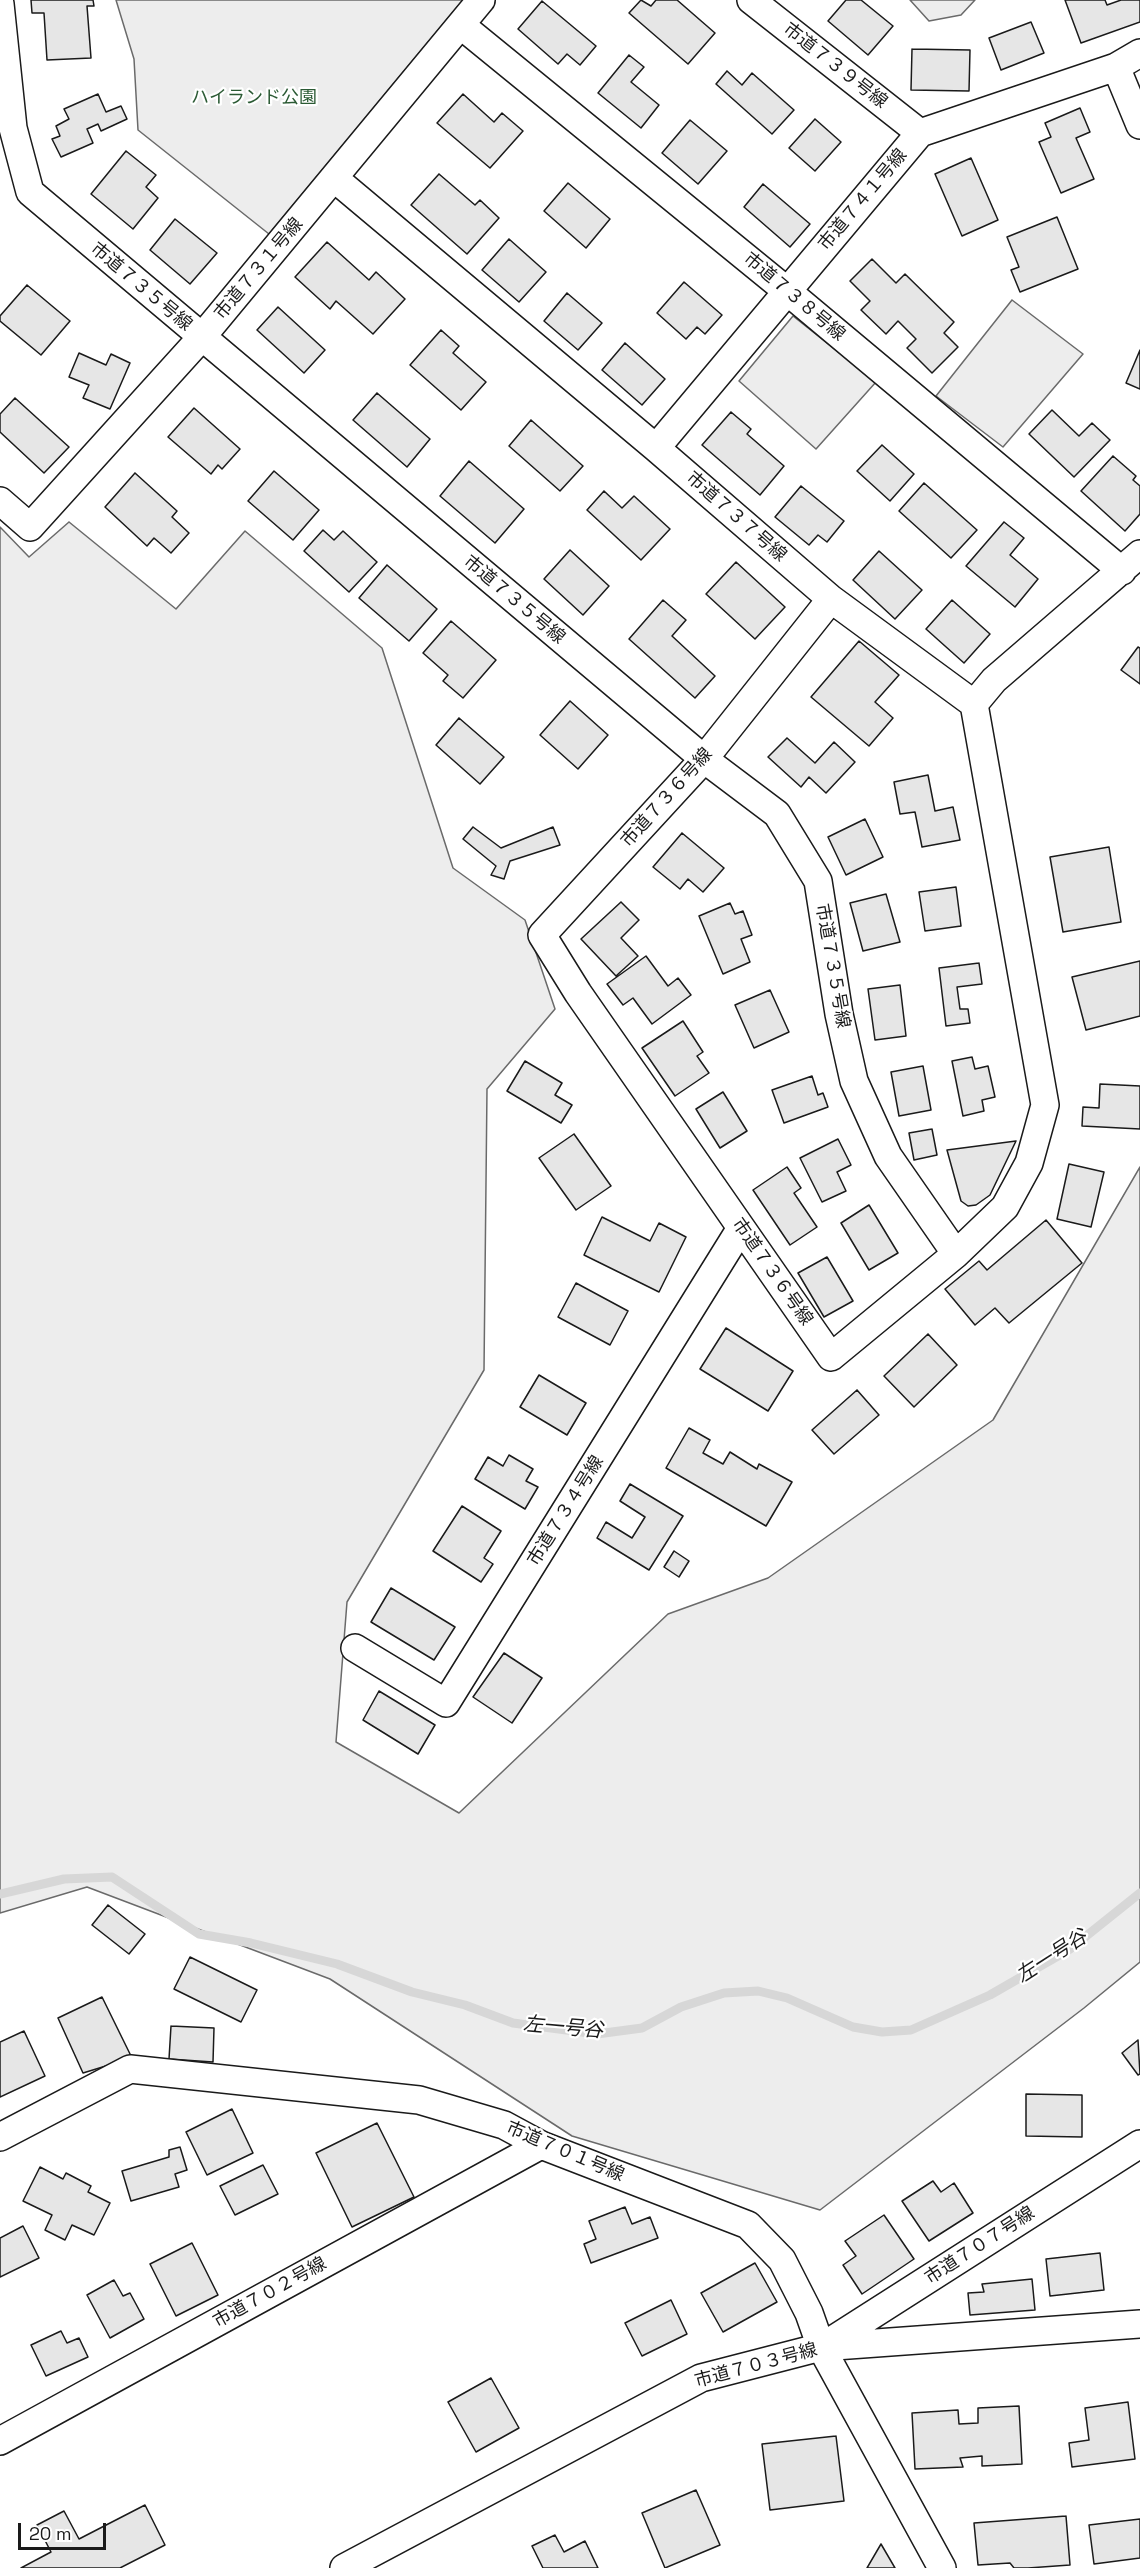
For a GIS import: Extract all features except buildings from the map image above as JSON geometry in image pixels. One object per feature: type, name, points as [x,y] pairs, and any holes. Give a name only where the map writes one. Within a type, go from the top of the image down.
[{"type":"street","name":"市道７３１号線","points":[[0,501],[30,527],[201,338],[462,26],[481,0]]},
{"type":"street","name":"市道７３９号線","points":[[751,0],[920,133]]},
{"type":"street","name":"市道７３５号線","points":[[0,4],[13,128],[30,192],[704,759],[777,814],[818,881],[839,1014],[854,1081],[888,1156],[956,1254]]},
{"type":"street","name":"市道７３８号線","points":[[462,26],[788,291],[1131,562]]},
{"type":"street","name":"市道７４１号線","points":[[656,448],[920,133],[1116,67],[1140,53]]},
{"type":"street","points":[[1116,67],[1140,125]]},
{"type":"street","name":"市道７３７号線","points":[[334,178],[656,448],[831,599],[974,704]]},
{"type":"street","points":[[974,704],[994,680],[1131,562]]},
{"type":"street","name":"市道７３６号線","points":[[831,599],[704,759],[542,935],[578,993],[831,1357],[956,1254],[1005,1207],[1029,1163],[1045,1105],[974,704]]},
{"type":"street","name":"市道７３４号線","points":[[355,1648],[446,1703],[741,1228]]},
{"type":"street","name":"市道７０１号線","points":[[0,2137],[130,2069],[419,2100],[504,2125],[541,2145],[748,2225],[782,2260],[809,2313],[821,2348],[942,2568]]},
{"type":"street","name":"市道７０７号線","points":[[821,2348],[1140,2144]]},
{"type":"street","name":"市道７０２号線","points":[[0,2441],[541,2145]]},
{"type":"street","name":"市道７０３号線","points":[[344,2568],[701,2378],[821,2348],[1140,2324]]},
{"type":"shaded area","name":"ハイランド公園","points":[[116,0],[463,0],[269,234],[138,130],[134,59]]},
{"type":"shaded area","points":[[910,0],[975,0],[961,15],[929,21]]},
{"type":"shaded area","points":[[1012,300],[1083,354],[1003,447],[936,396]]},
{"type":"shaded area","points":[[793,316],[876,382],[816,449],[739,381]]},
{"type":"shaded area","points":[[69,522],[176,609],[245,531],[382,648],[453,868],[525,920],[555,1009],[487,1089],[484,1370],[347,1602],[336,1742],[459,1813],[668,1614],[768,1578],[993,1420],[1140,1167],[1140,1962],[1084,2008],[820,2210],[572,2136],[330,1979],[87,1887],[0,1913],[0,527],[29,557]]},
{"type":"waterway","name":"左一号谷","points":[[0,1894],[64,1879],[112,1877],[199,1934],[251,1943],[337,1964],[412,1992],[465,2005],[513,2023],[597,2034],[642,2028],[681,2007],[724,1993],[758,1991],[787,1998],[853,2027],[882,2032],[911,2030],[990,1995],[1070,1949],[1140,1893]]}]
